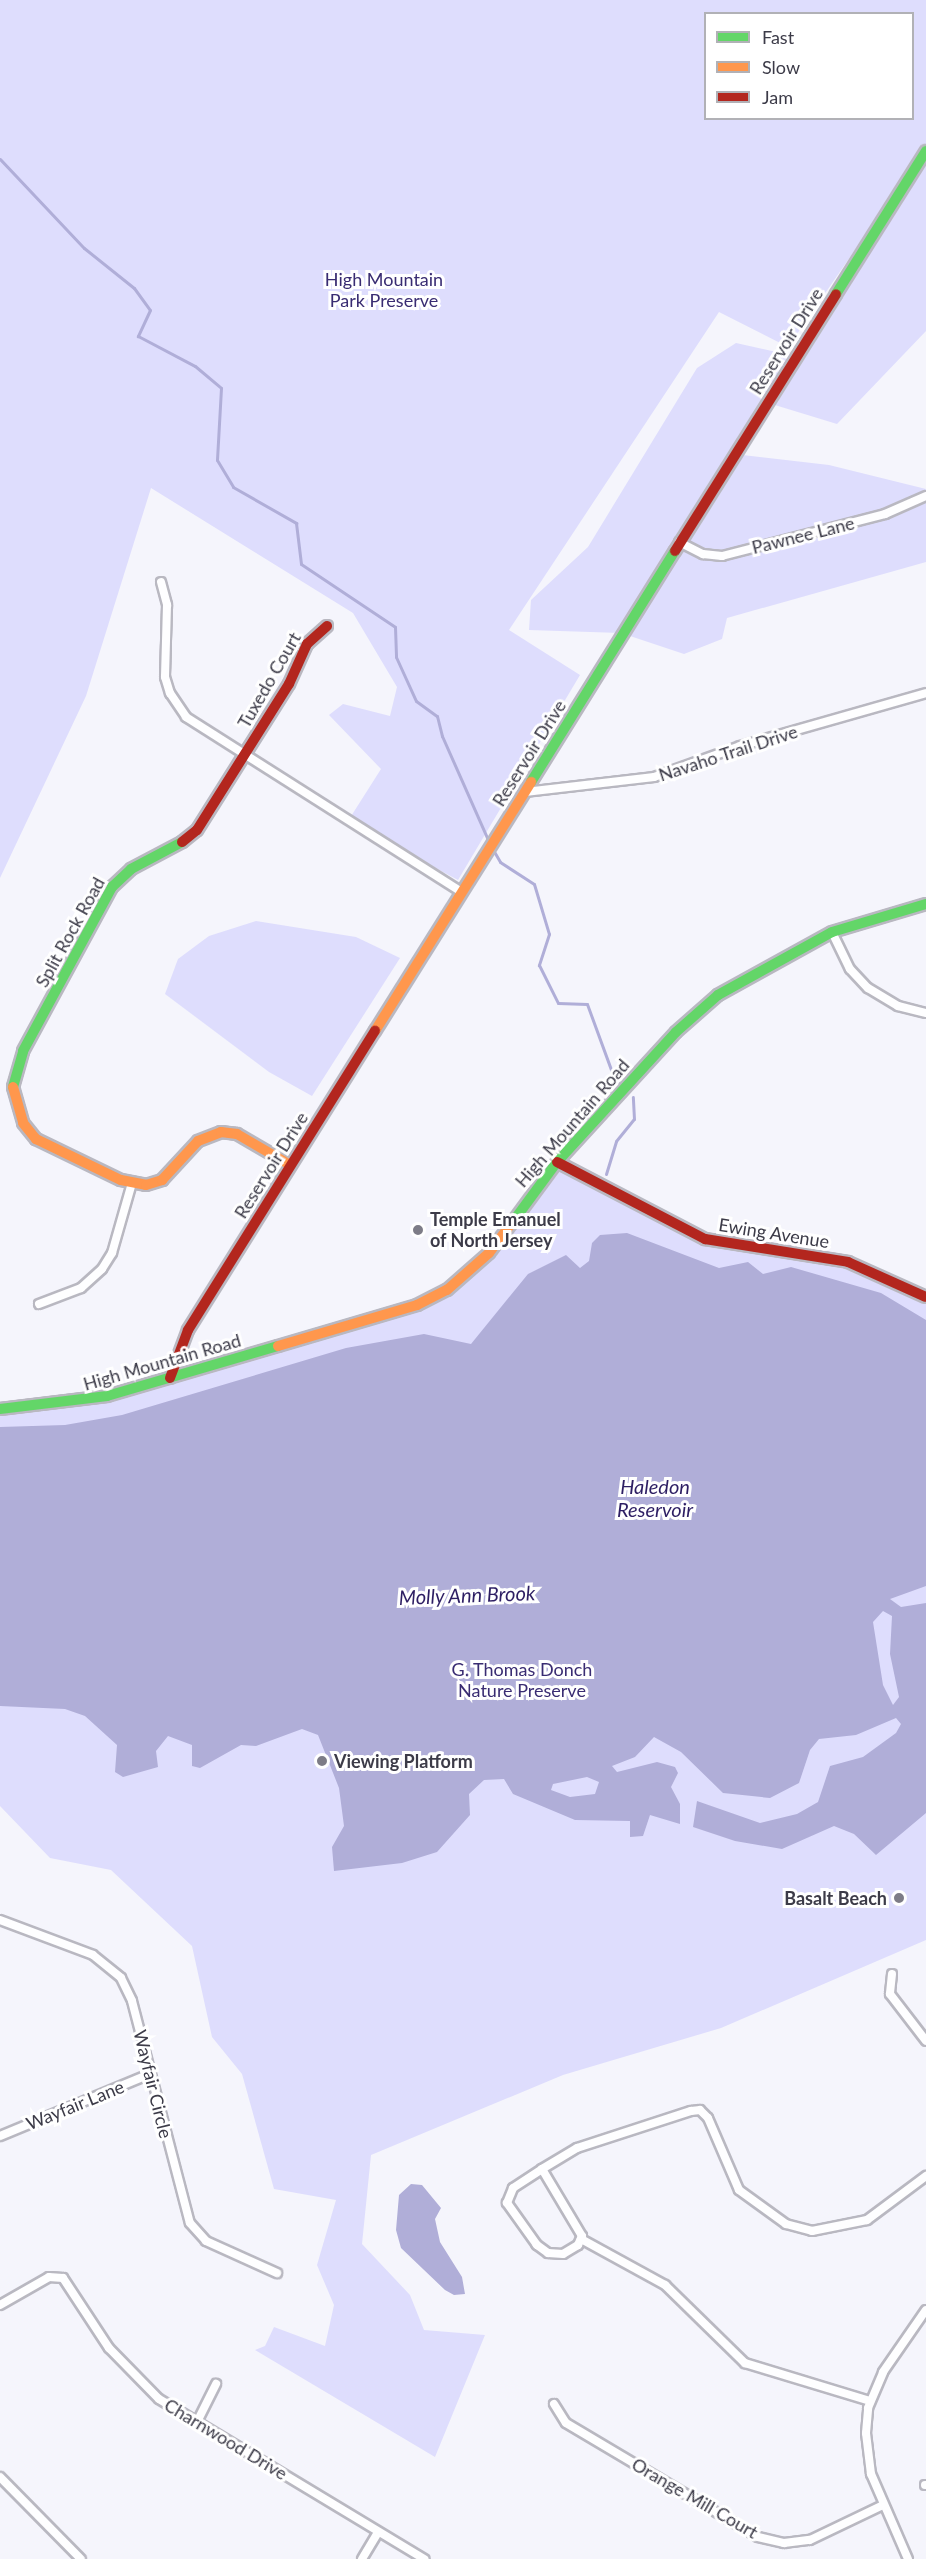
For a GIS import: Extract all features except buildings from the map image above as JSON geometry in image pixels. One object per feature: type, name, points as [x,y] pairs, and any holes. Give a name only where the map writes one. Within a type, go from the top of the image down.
[{"type":"street","name":"Reservoir Drive","points":[[170,1378],[188,1330],[460,891],[525,792],[679,542],[926,151]]},
{"type":"street","name":"Pawnee Lane","points":[[679,542],[703,554],[722,556],[885,514],[926,496]]},
{"type":"street","points":[[161,582],[167,605],[164,665],[170,693],[186,717],[460,891]]},
{"type":"street","name":"Tuxedo Court","points":[[244,754],[289,684],[307,644],[327,626]]},
{"type":"street","name":"Navaho Trail Drive","points":[[525,792],[654,777],[740,746],[926,693]]},
{"type":"street","name":"Split Rock Road","points":[[132,1183],[53,1151],[36,1139],[16,1106],[16,1067],[112,887],[131,869],[190,837],[244,754]]},
{"type":"street","name":"High Mountain Road","points":[[0,1409],[84,1402],[417,1305],[447,1290],[489,1253],[557,1162],[697,1013],[765,965],[832,932],[889,911],[926,904]]},
{"type":"street","points":[[832,932],[850,969],[868,988],[898,1005],[926,1013]]},
{"type":"street","points":[[39,1304],[81,1288],[102,1269],[112,1253],[132,1183],[162,1180],[198,1141],[221,1132],[237,1134],[290,1165]]},
{"type":"street","name":"Ewing Avenue","points":[[557,1162],[705,1239],[848,1262],[897,1280],[926,1297]]},
{"type":"street","name":"Wayfair Circle","points":[[0,1920],[93,1955],[113,1969],[132,2001],[189,2223],[206,2241],[277,2273]]},
{"type":"street","points":[[892,1974],[890,1994],[926,2042]]},
{"type":"street","name":"Wayfair Lane","points":[[0,2136],[150,2074]]},
{"type":"street","points":[[581,2239],[563,2254],[548,2253],[537,2246],[507,2203],[513,2188],[577,2148],[700,2110],[739,2190],[786,2224],[812,2231],[867,2220],[926,2176]]},
{"type":"street","points":[[542,2169],[577,2224],[581,2239],[665,2285],[745,2363],[870,2401]]},
{"type":"street","name":"Charnwood Drive","points":[[0,2305],[49,2277],[63,2278],[126,2368],[196,2424],[424,2559]]},
{"type":"street","points":[[908,2559],[871,2474],[866,2433],[870,2401],[883,2372],[926,2310]]},
{"type":"street","points":[[196,2424],[216,2384]]},
{"type":"street","name":"Orange Mill Court","points":[[554,2404],[566,2423],[758,2537],[784,2542],[810,2540],[883,2505]]},
{"type":"street","points":[[0,2477],[81,2559]]},
{"type":"street","points":[[362,2559],[378,2532]]},
{"type":"green space","name":"High Mountain Park Preserve","points":[[0,0],[926,0],[926,147],[788,347],[719,312],[509,630],[580,675],[458,880],[348,821],[381,769],[329,715],[343,704],[390,716],[397,687],[353,613],[151,488],[86,696],[0,878]]},
{"type":"green space","points":[[926,162],[926,331],[837,424],[765,402],[734,454],[829,465],[926,489],[926,562],[727,618],[722,639],[684,654],[621,633],[529,630],[531,600],[588,547],[697,368],[736,343],[794,356]]},
{"type":"green space","points":[[256,921],[356,937],[400,958],[312,1096],[269,1072],[165,994],[178,959],[209,936]]},
{"type":"green space","name":"G. Thomas Donch Nature Preserve","points":[[557,1162],[690,1233],[816,1255],[926,1297],[926,1940],[721,2028],[563,2075],[371,2155],[362,2244],[410,2295],[424,2330],[485,2335],[435,2457],[255,2350],[265,2346],[274,2327],[325,2346],[334,2305],[317,2265],[336,2200],[274,2189],[242,2074],[212,2037],[192,1946],[111,1870],[50,1858],[0,1806],[0,1409],[62,1405],[417,1305],[463,1279]]},
{"type":"water","name":"Haledon Reservoir","points":[[627,1233],[719,1268],[748,1262],[763,1274],[791,1267],[881,1293],[926,1320],[926,1586],[890,1599],[901,1607],[926,1603],[926,1813],[876,1855],[854,1834],[834,1826],[782,1849],[735,1841],[693,1827],[697,1801],[760,1823],[797,1814],[818,1802],[830,1766],[863,1757],[896,1733],[901,1724],[896,1718],[856,1735],[819,1739],[810,1750],[799,1783],[770,1798],[723,1793],[681,1752],[654,1737],[635,1757],[612,1766],[617,1772],[657,1762],[675,1767],[678,1773],[671,1787],[680,1804],[680,1824],[650,1815],[643,1836],[630,1837],[630,1821],[575,1820],[513,1794],[504,1779],[484,1780],[469,1794],[470,1815],[437,1852],[402,1863],[334,1871],[332,1847],[344,1826],[339,1788],[318,1735],[302,1729],[256,1746],[241,1745],[200,1768],[192,1766],[192,1745],[168,1736],[156,1751],[158,1767],[123,1777],[115,1772],[117,1745],[85,1716],[65,1709],[0,1706],[0,1427],[65,1425],[122,1415],[346,1348],[424,1334],[471,1344],[528,1274],[566,1255],[580,1268],[589,1261],[592,1243],[600,1235]],"holes":[[[883,1611],[892,1616],[890,1654],[899,1697],[893,1705],[883,1685],[873,1622]],[[587,1777],[599,1782],[595,1794],[570,1797],[551,1790],[553,1784]]]},
{"type":"water","points":[[411,2184],[422,2185],[441,2208],[435,2219],[440,2242],[462,2277],[465,2294],[454,2295],[445,2290],[401,2248],[396,2230],[399,2195]]},
{"type":"waterway","points":[[0,159],[84,248],[134,288],[150,310],[138,336],[195,366],[221,388],[217,460],[233,487],[296,523],[301,564],[395,627],[396,657],[416,701],[437,716],[442,736],[489,842]]},
{"type":"waterway","points":[[492,848],[500,862],[534,884],[549,934],[539,965],[558,1003],[587,1004],[613,1075]]},
{"type":"waterway","points":[[606,1174],[616,1141],[634,1119],[633,1097]]},
{"type":"traffic: fast","points":[[836,294],[926,151]]},
{"type":"traffic: fast","points":[[531,782],[675,551]]},
{"type":"traffic: fast","points":[[13,1087],[23,1051],[112,887],[131,869],[182,842]]},
{"type":"traffic: fast","points":[[512,1223],[557,1162],[676,1032],[718,995],[832,932],[926,904]]},
{"type":"traffic: fast","points":[[0,1409],[107,1396],[278,1346]]},
{"type":"traffic: slow","points":[[375,1031],[531,782]]},
{"type":"traffic: slow","points":[[13,1087],[23,1123],[36,1139],[121,1180],[146,1185],[162,1180],[198,1141],[221,1132],[237,1134],[290,1165]]},
{"type":"traffic: slow","points":[[278,1346],[417,1305],[447,1290],[489,1253],[512,1223]]},
{"type":"traffic: jam","points":[[675,551],[836,294]]},
{"type":"traffic: jam","points":[[182,842],[197,830],[289,684],[307,644],[327,626]]},
{"type":"traffic: jam","points":[[170,1378],[188,1330],[375,1031]]},
{"type":"traffic: jam","points":[[557,1162],[705,1239],[848,1262],[926,1297]]},
{"type":"place","name":"Temple Emanuel of North Jersey","points":[[418,1230]]},
{"type":"place","name":"Viewing Platform","points":[[322,1761]]},
{"type":"place","name":"Basalt Beach","points":[[899,1898]]},
{"type":"water label","name":"Molly Ann Brook","points":[[467,1595]]}]
